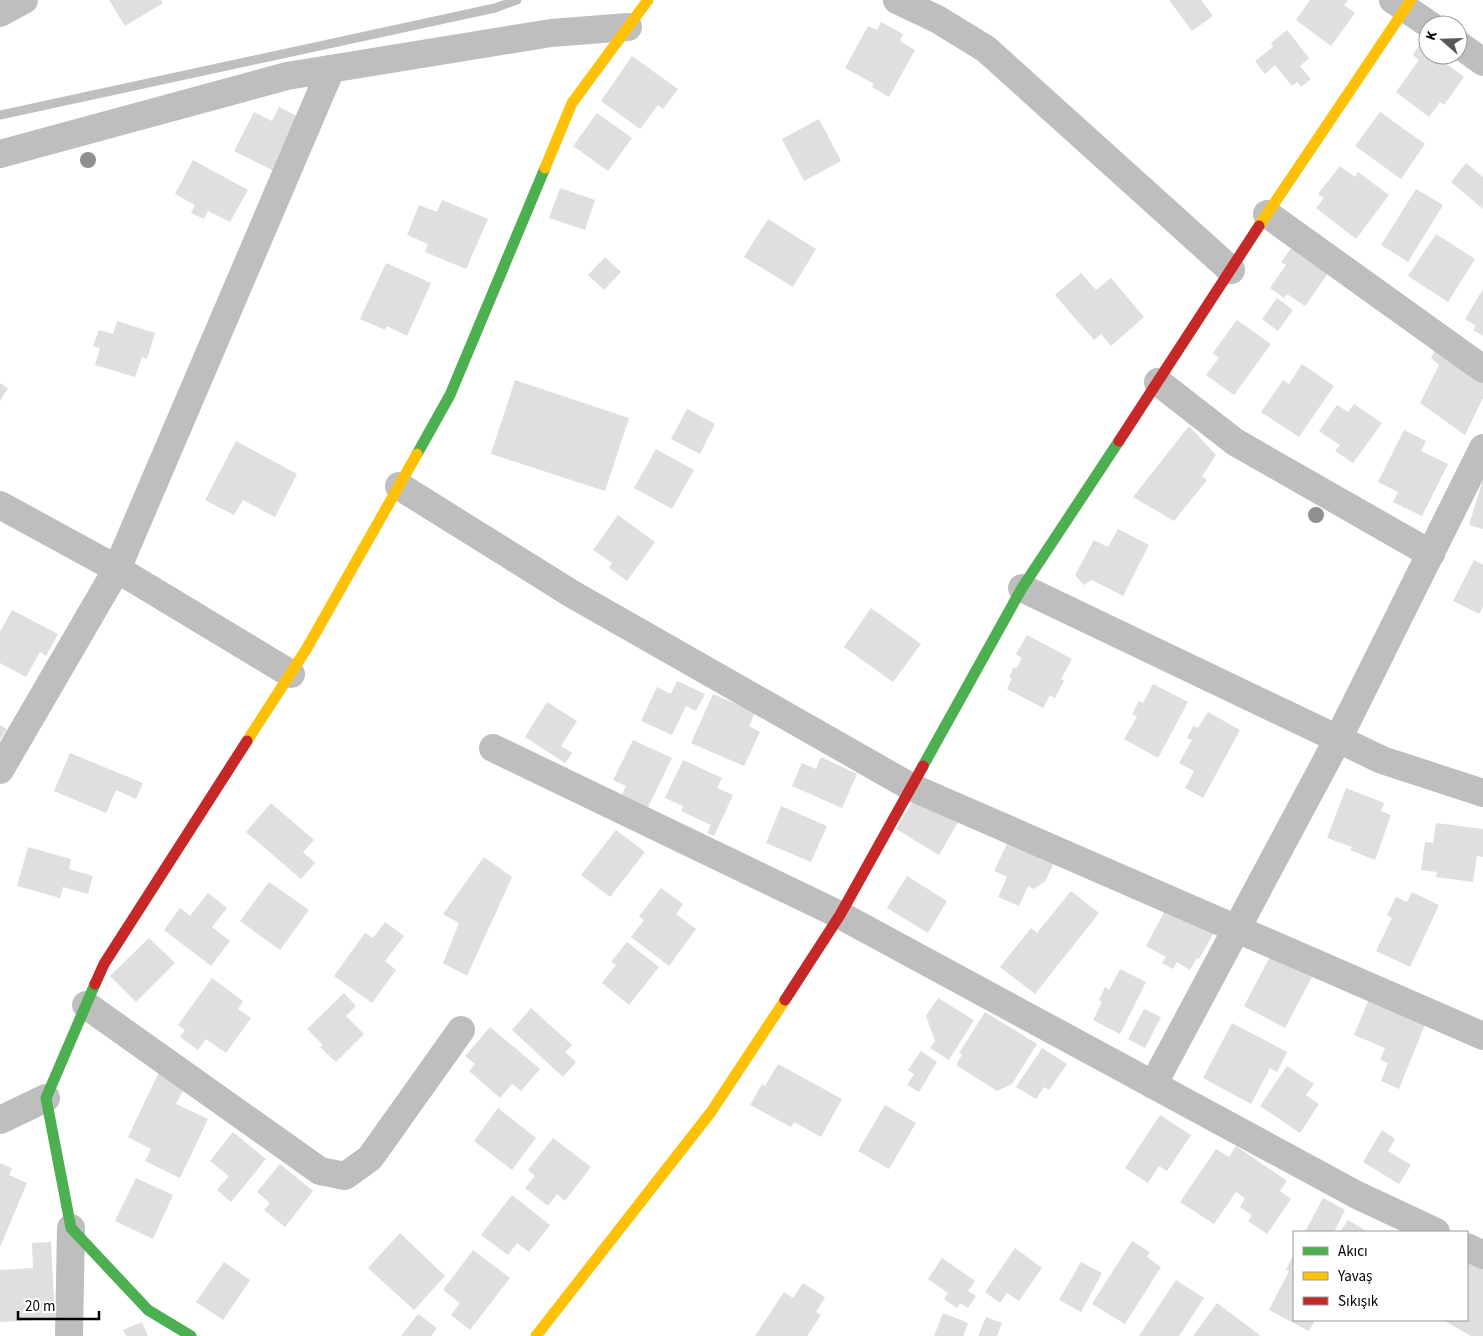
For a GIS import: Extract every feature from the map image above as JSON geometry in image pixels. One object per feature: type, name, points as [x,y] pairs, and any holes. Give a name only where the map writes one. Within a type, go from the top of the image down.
[{"type":"street","points":[[0,13],[24,0]]},
{"type":"street","points":[[69,1336],[71,1228],[46,1098],[86,1005],[104,964],[307,648],[450,395],[572,103],[648,0]]},
{"type":"street","points":[[897,0],[937,19],[986,49],[1231,270]]},
{"type":"street","points":[[536,1336],[711,1112],[840,915],[1022,588],[1231,270],[1403,3],[1418,15]]},
{"type":"street","points":[[0,154],[287,76],[551,33],[628,27]]},
{"type":"street","points":[[1468,51],[1483,62]]},
{"type":"street","points":[[0,770],[117,569],[331,69]]},
{"type":"street","points":[[1267,214],[1483,368]]},
{"type":"street","points":[[1158,382],[1235,442],[1431,554]]},
{"type":"street","points":[[1153,1085],[1338,739],[1483,448]]},
{"type":"street","points":[[399,486],[572,594],[911,787],[1483,1036]]},
{"type":"street","points":[[0,505],[117,569],[291,674]]},
{"type":"street","points":[[1022,588],[1382,760],[1483,793]]},
{"type":"street","points":[[493,748],[840,915],[1357,1195],[1434,1231]]},
{"type":"street","points":[[86,1005],[320,1171],[345,1176],[370,1158],[462,1030]]},
{"type":"street","points":[[0,1120],[46,1098]]},
{"type":"street","points":[[71,1228],[148,1310],[191,1336]]},
{"type":"street","points":[[1468,1248],[1483,1255]]},
{"type":"building","points":[[109,0],[161,0],[163,3],[125,26]]},
{"type":"building","points":[[1169,0],[1201,0],[1213,16],[1192,31]]},
{"type":"building","points":[[1310,0],[1348,0],[1344,5],[1355,13],[1331,46],[1296,20]]},
{"type":"building","points":[[881,22],[903,34],[900,41],[915,50],[889,97],[872,87],[874,84],[845,68],[868,26],[877,30]]},
{"type":"building","points":[[1287,30],[1309,58],[1300,66],[1311,79],[1301,87],[1297,82],[1292,86],[1275,65],[1265,74],[1255,61],[1273,47],[1271,43]]},
{"type":"building","points":[[1418,47],[1418,59],[1413,55]]},
{"type":"building","points":[[632,56],[678,89],[663,109],[658,105],[640,129],[601,101]]},
{"type":"building","points":[[1418,61],[1418,65],[1448,65],[1464,77],[1444,105],[1440,102],[1429,117],[1396,92]]},
{"type":"building","points":[[279,107],[297,116],[278,173],[234,151],[254,112],[272,121]]},
{"type":"building","points":[[1380,112],[1425,144],[1401,179],[1355,146]]},
{"type":"building","points":[[597,113],[632,138],[608,171],[573,146]]},
{"type":"building","points":[[819,119],[841,161],[804,181],[782,139]]},
{"type":"building","points":[[193,160],[248,190],[230,222],[208,211],[204,219],[191,213],[195,205],[175,194]]},
{"type":"building","points":[[1466,163],[1483,177],[1483,209],[1451,182]]},
{"type":"building","points":[[1340,166],[1355,177],[1358,172],[1389,195],[1356,239],[1316,208],[1324,198],[1318,194]]},
{"type":"building","points":[[560,188],[595,200],[585,230],[549,218]]},
{"type":"building","points":[[1416,189],[1443,205],[1408,262],[1381,245]]},
{"type":"building","points":[[442,200],[488,219],[466,269],[425,252],[428,244],[407,235],[419,205],[437,212]]},
{"type":"building","points":[[768,219],[816,249],[793,287],[744,257]]},
{"type":"building","points":[[1436,234],[1475,259],[1448,302],[1408,276]]},
{"type":"building","points":[[1293,246],[1329,272],[1305,306],[1287,294],[1284,298],[1270,288],[1286,265],[1281,262]]},
{"type":"building","points":[[605,257],[621,272],[604,290],[588,275]]},
{"type":"building","points":[[386,263],[431,283],[407,336],[387,326],[385,330],[360,319]]},
{"type":"building","points":[[1081,273],[1096,290],[1111,278],[1144,317],[1111,346],[1101,334],[1094,340],[1055,295]]},
{"type":"building","points":[[1483,289],[1483,336],[1473,330],[1476,326],[1465,319]]},
{"type":"building","points":[[1277,298],[1293,310],[1278,331],[1262,319]]},
{"type":"building","points":[[1237,320],[1271,344],[1234,395],[1206,375],[1219,358],[1213,353]]},
{"type":"building","points":[[117,321],[155,333],[147,359],[142,357],[135,377],[95,365],[100,348],[93,346],[99,330],[113,334]]},
{"type":"building","points":[[1439,342],[1483,373],[1483,398],[1465,435],[1420,403],[1439,365],[1431,358]]},
{"type":"building","points":[[1302,364],[1334,386],[1299,437],[1261,412],[1283,380],[1289,384]]},
{"type":"building","points":[[515,380],[629,418],[605,491],[491,454]]},
{"type":"building","points":[[0,383],[8,388],[0,401]]},
{"type":"building","points":[[1354,404],[1382,423],[1353,463],[1335,451],[1340,445],[1319,431],[1337,405],[1348,412]]},
{"type":"building","points":[[687,409],[715,424],[700,454],[671,439]]},
{"type":"building","points":[[1189,426],[1216,455],[1202,476],[1207,480],[1174,521],[1133,497]]},
{"type":"building","points":[[1404,430],[1426,441],[1421,451],[1448,464],[1422,516],[1393,502],[1398,492],[1378,482]]},
{"type":"building","points":[[236,441],[297,474],[275,517],[243,500],[234,515],[205,500]]},
{"type":"building","points":[[656,449],[694,470],[672,509],[634,488]]},
{"type":"building","points":[[1483,479],[1483,529],[1469,525]]},
{"type":"building","points":[[618,515],[655,542],[627,581],[609,568],[612,563],[593,550]]},
{"type":"building","points":[[1118,529],[1149,545],[1123,596],[1092,580],[1084,585],[1075,575],[1094,540],[1108,547]]},
{"type":"building","points":[[1474,560],[1483,565],[1483,607],[1479,614],[1453,601]]},
{"type":"building","points":[[871,608],[921,644],[893,682],[844,647]]},
{"type":"building","points":[[12,610],[58,634],[46,656],[40,652],[26,677],[0,663],[0,632]]},
{"type":"building","points":[[1027,635],[1072,659],[1061,679],[1064,681],[1055,698],[1050,695],[1043,708],[1007,689],[1012,678],[1009,677],[1014,667],[1016,669],[1022,658],[1016,654]]},
{"type":"building","points":[[677,681],[705,694],[696,711],[686,706],[672,735],[641,721],[657,687],[671,694]]},
{"type":"building","points":[[1153,684],[1188,702],[1158,758],[1124,739],[1137,717],[1132,714],[1139,701],[1143,703]]},
{"type":"building","points":[[713,694],[755,712],[749,726],[760,732],[744,766],[691,743]]},
{"type":"building","points":[[547,702],[577,721],[561,746],[572,753],[565,763],[525,737]]},
{"type":"building","points":[[1208,712],[1240,730],[1203,798],[1185,788],[1194,771],[1179,763],[1192,740],[1187,738],[1193,726],[1198,728]]},
{"type":"building","points":[[0,725],[7,729],[0,740]]},
{"type":"building","points":[[633,740],[672,758],[648,807],[622,795],[626,786],[613,780]]},
{"type":"building","points":[[70,753],[143,783],[136,799],[116,790],[106,813],[54,791]]},
{"type":"building","points":[[821,757],[857,774],[842,808],[792,786],[802,763],[816,769]]},
{"type":"building","points":[[683,760],[722,778],[717,788],[733,795],[714,836],[707,833],[711,825],[681,811],[683,806],[665,798]]},
{"type":"building","points":[[1346,788],[1384,803],[1381,811],[1391,815],[1375,860],[1350,850],[1352,847],[1327,838]]},
{"type":"building","points":[[916,796],[958,822],[939,855],[896,829]]},
{"type":"building","points":[[271,803],[314,840],[303,852],[315,863],[301,879],[246,832]]},
{"type":"building","points":[[781,806],[827,826],[811,862],[766,843]]},
{"type":"building","points":[[1436,823],[1483,829],[1483,857],[1477,856],[1473,882],[1436,877],[1437,872],[1421,870],[1425,842],[1433,843]]},
{"type":"building","points":[[616,830],[645,852],[610,897],[581,875]]},
{"type":"building","points":[[1011,835],[1057,856],[1045,882],[1033,889],[1028,886],[1019,906],[998,897],[1007,877],[994,871]]},
{"type":"building","points":[[28,847],[71,859],[69,869],[93,876],[88,894],[63,887],[60,898],[17,886]]},
{"type":"building","points":[[484,857],[512,877],[467,976],[443,963],[459,923],[443,914]]},
{"type":"building","points":[[907,876],[947,901],[928,933],[887,908]]},
{"type":"building","points":[[269,882],[309,910],[280,950],[240,921]]},
{"type":"building","points":[[661,888],[683,904],[676,914],[696,929],[669,966],[631,937],[644,920],[639,916]]},
{"type":"building","points":[[1071,891],[1099,913],[1035,994],[1000,967],[1031,928],[1037,933]]},
{"type":"building","points":[[1412,892],[1439,905],[1410,967],[1376,951],[1392,918],[1387,915],[1396,897],[1407,902]]},
{"type":"building","points":[[208,893],[227,908],[212,927],[230,941],[211,966],[164,930],[180,908],[190,916]]},
{"type":"building","points":[[1169,903],[1216,929],[1199,959],[1197,958],[1190,970],[1177,962],[1173,969],[1162,963],[1166,957],[1146,946]]},
{"type":"building","points":[[385,922],[404,936],[385,961],[396,970],[372,1003],[334,976],[365,933],[373,938]]},
{"type":"building","points":[[149,938],[175,963],[136,1002],[110,976]]},
{"type":"building","points":[[627,942],[659,967],[629,1005],[602,983],[616,965],[611,962]]},
{"type":"building","points":[[1272,953],[1313,975],[1285,1028],[1244,1006]]},
{"type":"building","points":[[1120,969],[1146,982],[1120,1034],[1093,1020],[1102,1002],[1099,1000],[1105,987],[1109,990]]},
{"type":"building","points":[[212,978],[243,1001],[238,1009],[251,1018],[226,1053],[206,1039],[198,1050],[180,1037],[185,1030],[178,1025]]},
{"type":"building","points":[[344,993],[356,1006],[346,1016],[364,1034],[336,1062],[320,1047],[323,1045],[307,1029]]},
{"type":"building","points":[[1371,994],[1428,1017],[1399,1089],[1381,1081],[1388,1063],[1380,1060],[1385,1048],[1354,1035]]},
{"type":"building","points":[[938,998],[974,1020],[949,1060],[930,1048],[935,1041],[926,1016]]},
{"type":"building","points":[[531,1008],[572,1045],[565,1052],[576,1062],[563,1077],[512,1030]]},
{"type":"building","points":[[1144,1009],[1161,1017],[1145,1048],[1128,1039]]},
{"type":"building","points":[[985,1012],[1037,1044],[1012,1084],[997,1091],[956,1065],[962,1055],[959,1053]]},
{"type":"building","points":[[1232,1023],[1287,1052],[1277,1072],[1270,1068],[1251,1104],[1203,1078]]},
{"type":"building","points":[[490,1027],[540,1069],[521,1091],[512,1084],[500,1098],[469,1071],[475,1064],[465,1056]]},
{"type":"building","points":[[1042,1048],[1067,1064],[1049,1090],[1044,1087],[1036,1099],[1016,1087]]},
{"type":"building","points":[[921,1051],[937,1062],[919,1092],[907,1085],[914,1074],[908,1070]]},
{"type":"building","points":[[778,1064],[842,1099],[821,1137],[794,1122],[791,1127],[750,1105],[762,1084],[765,1086]]},
{"type":"building","points":[[1287,1066],[1314,1084],[1306,1095],[1319,1104],[1300,1133],[1260,1106]]},
{"type":"building","points":[[159,1072],[186,1085],[176,1104],[208,1119],[180,1178],[145,1161],[151,1149],[128,1137]]},
{"type":"building","points":[[885,1105],[916,1123],[889,1169],[858,1151]]},
{"type":"building","points":[[498,1108],[536,1138],[512,1170],[474,1141]]},
{"type":"building","points":[[1160,1115],[1191,1135],[1167,1171],[1159,1166],[1148,1183],[1125,1168]]},
{"type":"building","points":[[1382,1130],[1395,1139],[1388,1151],[1411,1165],[1399,1184],[1363,1162]]},
{"type":"building","points":[[233,1132],[266,1159],[231,1202],[217,1190],[229,1176],[210,1161]]},
{"type":"building","points":[[553,1138],[591,1167],[565,1201],[557,1194],[548,1206],[525,1188],[535,1176],[528,1170]]},
{"type":"building","points":[[1236,1146],[1287,1181],[1280,1191],[1291,1199],[1267,1234],[1248,1221],[1252,1215],[1240,1207],[1245,1198],[1236,1192],[1214,1224],[1180,1202],[1216,1149],[1229,1157]]},
{"type":"building","points":[[0,1163],[12,1168],[9,1175],[27,1183],[0,1247]]},
{"type":"building","points":[[280,1164],[313,1191],[285,1227],[264,1210],[270,1203],[257,1192]]},
{"type":"building","points":[[136,1178],[173,1195],[153,1239],[115,1221]]},
{"type":"building","points":[[512,1195],[550,1225],[529,1252],[517,1243],[508,1255],[481,1235]]},
{"type":"building","points":[[1323,1198],[1345,1210],[1334,1231],[1306,1231]]},
{"type":"building","points":[[1348,1220],[1366,1231],[1341,1231]]},
{"type":"building","points":[[400,1233],[445,1276],[414,1310],[368,1268]]},
{"type":"building","points":[[1132,1241],[1150,1252],[1147,1257],[1161,1267],[1125,1324],[1092,1304]]},
{"type":"building","points":[[51,1242],[55,1319],[0,1322],[0,1270],[33,1268],[32,1243]]},
{"type":"building","points":[[1015,1248],[1042,1268],[1019,1301],[1007,1293],[1000,1303],[985,1292]]},
{"type":"building","points":[[473,1250],[510,1278],[470,1330],[451,1315],[460,1303],[443,1290]]},
{"type":"building","points":[[1468,1254],[1483,1262],[1483,1336],[1471,1336],[1445,1321],[1468,1321]]},
{"type":"building","points":[[1293,1255],[1293,1321],[1314,1321],[1309,1331],[1269,1310],[1289,1271],[1286,1270]]},
{"type":"building","points":[[942,1258],[975,1281],[968,1291],[976,1296],[968,1308],[960,1303],[957,1308],[944,1299],[948,1293],[928,1279]]},
{"type":"building","points":[[224,1262],[250,1280],[223,1320],[196,1302]]},
{"type":"building","points":[[1081,1262],[1102,1273],[1081,1312],[1059,1300]]},
{"type":"building","points":[[1176,1280],[1204,1298],[1179,1336],[1139,1336]]},
{"type":"building","points":[[803,1283],[825,1297],[816,1312],[821,1315],[807,1336],[755,1336],[784,1292],[793,1298]]},
{"type":"building","points":[[1217,1303],[1261,1336],[1193,1336]]},
{"type":"building","points":[[943,1313],[968,1323],[963,1336],[934,1336]]},
{"type":"building","points":[[418,1314],[437,1328],[431,1336],[401,1336]]},
{"type":"building","points":[[986,1317],[1002,1323],[997,1336],[978,1336]]},
{"type":"building","points":[[142,1322],[148,1336],[126,1336],[123,1330]]},
{"type":"waterway","points":[[0,115],[495,8],[517,0]]},
{"type":"traffic: fast","points":[[417,454],[450,395],[545,168]]},
{"type":"traffic: fast","points":[[923,766],[1022,588],[1119,441]]},
{"type":"traffic: fast","points":[[95,984],[46,1098],[71,1228],[148,1310],[191,1336]]},
{"type":"traffic: slow","points":[[545,168],[572,103],[648,0]]},
{"type":"traffic: slow","points":[[1259,226],[1411,0]]},
{"type":"traffic: slow","points":[[247,741],[307,648],[417,454]]},
{"type":"traffic: slow","points":[[536,1336],[711,1112],[785,1000]]},
{"type":"traffic: jam","points":[[1119,441],[1259,226]]},
{"type":"traffic: jam","points":[[95,984],[104,964],[247,741]]},
{"type":"traffic: jam","points":[[785,1000],[840,915],[923,766]]}]
